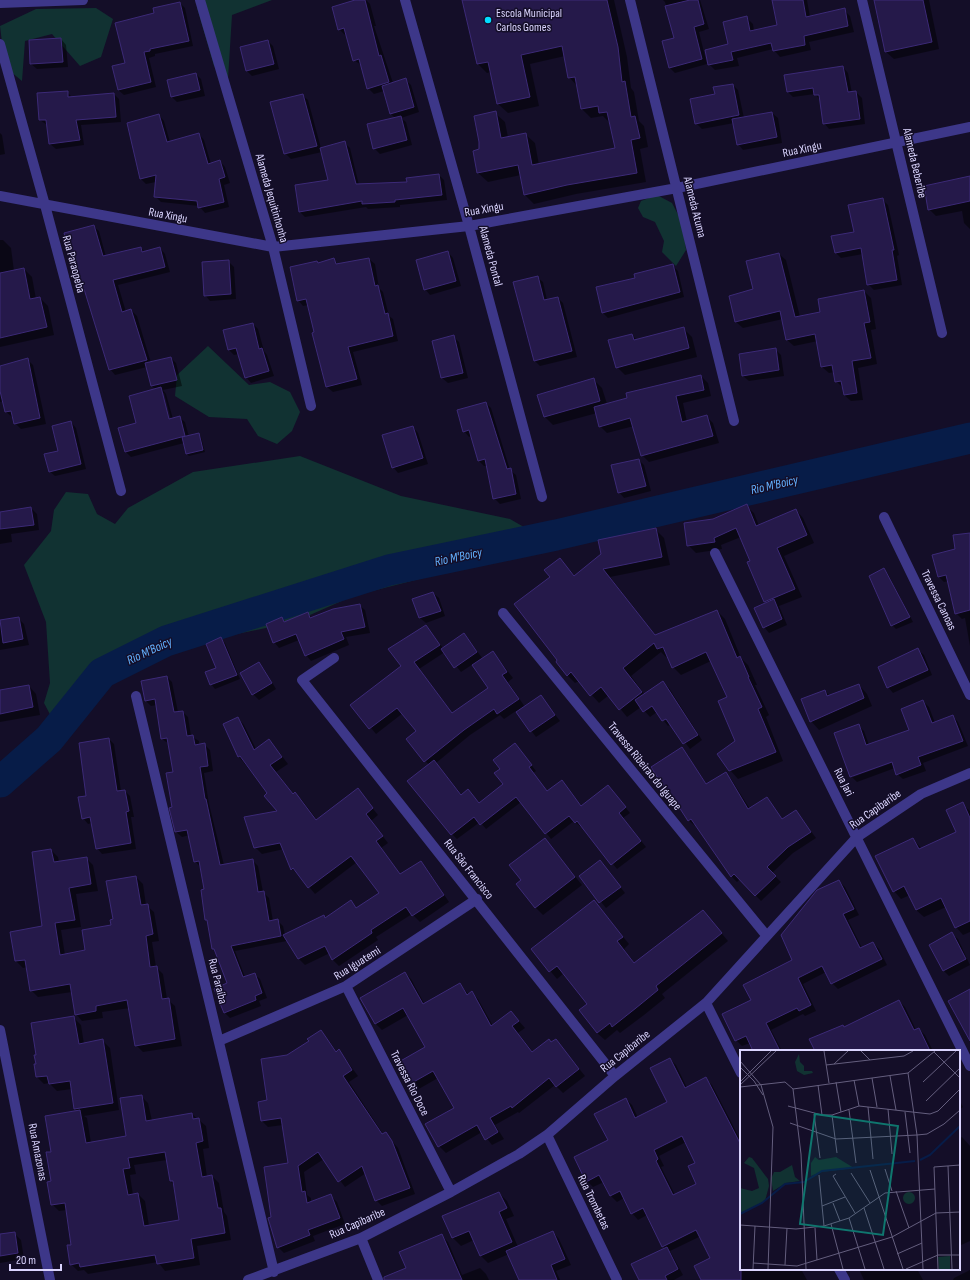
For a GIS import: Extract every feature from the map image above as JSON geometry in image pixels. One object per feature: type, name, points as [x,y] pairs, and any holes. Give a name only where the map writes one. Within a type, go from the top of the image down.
[{"type":"street","points":[[0,3],[83,0]]},
{"type":"street","name":"Alameda Jequitinhonha","points":[[200,0],[273,247],[311,406]]},
{"type":"street","name":"Alameda Pontal","points":[[405,0],[469,226],[542,498]]},
{"type":"street","name":"Alameda Atuma","points":[[630,0],[734,421]]},
{"type":"street","name":"Alameda Beberibe","points":[[862,0],[898,143],[942,333]]},
{"type":"street","name":"Rua Paraopeba","points":[[0,44],[45,205],[121,491]]},
{"type":"street","name":"Rua Xingu","points":[[0,196],[273,247],[469,226],[677,188],[970,127]]},
{"type":"street","name":"Travessa Canoas","points":[[884,517],[970,695]]},
{"type":"street","name":"Rua Jari","points":[[715,553],[970,1066]]},
{"type":"street","name":"Travessa Ribeirao do Iguape","points":[[503,613],[766,935]]},
{"type":"street","name":"Rua São Francisco","points":[[334,658],[302,680],[477,899],[615,1076]]},
{"type":"street","name":"Rua Paraíba","points":[[136,696],[274,1272]]},
{"type":"street","name":"Rua Capibaribe","points":[[248,1280],[274,1272],[361,1238],[451,1192],[519,1154],[547,1135],[615,1076],[706,1003],[766,935],[857,837],[921,794],[970,774]]},
{"type":"street","name":"Rua Iguatemi","points":[[219,1041],[346,986],[477,899]]},
{"type":"street","name":"Travessa Rio Doce","points":[[346,986],[451,1192]]},
{"type":"street","points":[[706,1003],[740,1071]]},
{"type":"street","name":"Rua Amazonas","points":[[0,1030],[50,1280]]},
{"type":"street","name":"Rua Trombetas","points":[[547,1135],[617,1280]]},
{"type":"street","points":[[361,1238],[378,1280]]},
{"type":"street","points":[[840,1270],[845,1280]]},
{"type":"green space","points":[[204,0],[272,0],[232,15],[228,79],[214,66],[197,8]]},
{"type":"green space","points":[[96,8],[113,19],[101,57],[80,66],[52,34],[25,41],[22,81],[5,67],[0,26],[36,9]]},
{"type":"green space","points":[[657,195],[672,203],[683,224],[686,250],[676,266],[662,252],[664,241],[655,222],[643,217],[638,208],[641,201]]},
{"type":"green space","points":[[208,346],[249,385],[270,382],[290,392],[300,412],[292,431],[277,444],[258,436],[247,419],[209,417],[175,396],[177,375]]},
{"type":"green space","points":[[300,456],[401,496],[510,519],[529,530],[528,551],[353,596],[294,622],[151,652],[117,673],[92,706],[53,720],[44,703],[50,683],[46,622],[24,565],[51,531],[54,510],[66,492],[88,494],[97,514],[115,524],[128,508],[193,472]]},
{"type":"building","points":[[355,0],[365,0],[379,56],[381,55],[389,82],[367,89],[359,59],[353,61],[344,28],[338,30],[332,7]]},
{"type":"building","points":[[462,0],[607,0],[618,47],[622,82],[625,81],[631,117],[635,116],[640,138],[631,140],[637,173],[567,185],[524,195],[518,165],[477,173],[473,151],[479,149],[479,142],[474,116],[496,111],[501,138],[526,133],[532,165],[615,148],[607,112],[599,113],[598,106],[581,109],[575,77],[568,78],[562,46],[521,55],[530,97],[497,104],[488,62],[477,64]]},
{"type":"building","points":[[690,0],[698,0],[704,24],[694,27],[702,59],[669,68],[662,41],[674,38],[665,6]]},
{"type":"building","points":[[772,0],[803,0],[806,17],[845,8],[848,26],[804,36],[805,45],[773,51],[771,43],[731,52],[733,60],[708,65],[705,50],[728,44],[723,22],[747,16],[750,31],[777,25]]},
{"type":"building","points":[[874,0],[923,0],[932,42],[885,52]]},
{"type":"building","points":[[180,2],[189,41],[150,49],[150,51],[144,52],[151,82],[118,90],[112,66],[125,63],[115,23],[154,13],[153,8]]},
{"type":"building","points":[[61,38],[63,62],[30,64],[29,40]]},
{"type":"building","points":[[268,40],[274,64],[246,71],[240,47]]},
{"type":"building","points":[[843,66],[848,92],[856,91],[860,119],[823,124],[819,95],[814,95],[813,88],[787,92],[784,75]]},
{"type":"building","points":[[196,73],[200,90],[171,97],[167,80]]},
{"type":"building","points":[[406,78],[414,107],[390,114],[382,86]]},
{"type":"building","points":[[733,84],[739,115],[695,124],[690,99],[715,94],[713,87]]},
{"type":"building","points":[[68,91],[68,97],[114,93],[116,117],[76,120],[80,140],[49,144],[46,120],[39,120],[37,93]]},
{"type":"building","points":[[303,94],[317,146],[284,154],[270,102]]},
{"type":"building","points":[[772,112],[777,137],[737,145],[732,119]]},
{"type":"building","points":[[159,114],[167,142],[199,133],[208,164],[220,160],[225,177],[219,179],[224,202],[198,208],[197,201],[154,197],[156,175],[140,179],[127,123]]},
{"type":"building","points":[[401,116],[407,140],[373,149],[367,124]]},
{"type":"building","points":[[345,141],[356,184],[407,182],[406,178],[439,174],[442,195],[395,200],[395,202],[362,204],[362,201],[299,212],[295,185],[328,180],[320,148]]},
{"type":"building","points":[[970,176],[970,201],[928,210],[924,186]]},
{"type":"building","points":[[883,198],[894,250],[892,250],[897,280],[867,285],[861,248],[835,253],[831,236],[854,232],[848,205]]},
{"type":"building","points":[[94,225],[103,256],[141,247],[142,252],[160,247],[165,267],[113,280],[122,312],[131,309],[147,360],[109,370],[84,289],[80,290],[64,233]]},
{"type":"building","points":[[448,251],[456,281],[424,290],[416,260]]},
{"type":"building","points":[[779,253],[795,317],[820,312],[818,299],[864,290],[870,322],[864,323],[871,358],[852,361],[857,393],[844,395],[841,381],[835,382],[832,365],[821,367],[815,334],[786,340],[780,311],[735,322],[729,296],[753,289],[746,261]]},
{"type":"building","points":[[334,258],[336,264],[369,258],[375,286],[378,285],[385,314],[388,313],[393,336],[348,347],[357,379],[326,387],[312,333],[314,332],[306,299],[297,301],[290,267],[317,261],[318,263]]},
{"type":"building","points":[[229,260],[231,294],[204,296],[202,262]]},
{"type":"building","points":[[673,264],[680,292],[602,313],[596,287],[635,278],[634,274]]},
{"type":"building","points":[[24,268],[30,299],[40,297],[47,327],[0,338],[0,273]]},
{"type":"building","points":[[538,276],[544,300],[558,297],[572,351],[534,361],[513,282]]},
{"type":"building","points":[[253,323],[259,349],[262,348],[269,371],[245,378],[236,348],[228,350],[223,330]]},
{"type":"building","points":[[684,327],[689,348],[616,368],[608,340],[632,334],[634,340]]},
{"type":"building","points":[[454,335],[463,373],[441,378],[432,341]]},
{"type":"building","points":[[776,348],[779,370],[742,376],[739,354]]},
{"type":"building","points":[[171,357],[177,380],[151,386],[145,363]]},
{"type":"building","points":[[28,358],[40,418],[14,424],[11,411],[5,412],[0,391],[0,366]]},
{"type":"building","points":[[701,375],[704,390],[676,396],[682,422],[707,415],[713,436],[641,456],[630,418],[599,427],[594,407],[627,398],[626,393]]},
{"type":"building","points":[[594,378],[600,401],[544,417],[537,395]]},
{"type":"building","points":[[161,387],[169,419],[180,416],[185,436],[125,452],[118,428],[136,423],[129,396]]},
{"type":"building","points":[[486,402],[507,469],[511,468],[516,494],[493,499],[485,459],[478,461],[469,430],[463,432],[457,410]]},
{"type":"building","points":[[71,421],[81,464],[49,472],[44,454],[58,451],[52,426]]},
{"type":"building","points":[[413,426],[423,458],[392,468],[382,435]]},
{"type":"building","points":[[199,433],[203,450],[186,454],[182,437]]},
{"type":"building","points":[[639,459],[646,486],[618,493],[611,465]]},
{"type":"building","points":[[747,504],[756,526],[796,509],[807,535],[777,548],[795,589],[764,602],[747,562],[750,561],[736,528],[714,538],[715,542],[687,546],[684,523],[713,519]]},
{"type":"building","points":[[31,507],[34,525],[0,529],[0,512]]},
{"type":"building","points":[[656,528],[662,557],[603,569],[655,635],[717,610],[737,658],[740,656],[762,707],[758,709],[776,752],[729,771],[717,754],[735,741],[718,701],[727,697],[706,652],[672,668],[663,647],[657,649],[654,643],[623,668],[642,692],[619,710],[601,687],[590,696],[571,672],[567,676],[556,662],[557,660],[514,604],[550,577],[544,570],[560,558],[574,576],[601,554],[598,540]]},
{"type":"building","points":[[970,533],[970,610],[955,614],[946,575],[938,577],[932,555],[955,549],[953,535]]},
{"type":"building","points":[[884,568],[910,617],[891,626],[869,576]]},
{"type":"building","points":[[433,592],[441,611],[419,618],[412,599]]},
{"type":"building","points":[[774,599],[782,619],[763,628],[754,608]]},
{"type":"building","points":[[360,604],[365,627],[341,632],[344,639],[305,656],[296,634],[273,643],[266,624],[282,617],[284,622],[308,612],[310,618],[333,609]]},
{"type":"building","points":[[19,617],[23,639],[3,643],[0,620]]},
{"type":"building","points":[[426,625],[440,645],[414,662],[452,713],[488,688],[472,665],[493,651],[507,672],[502,675],[519,699],[497,714],[494,709],[464,730],[424,762],[406,739],[416,731],[397,708],[369,729],[350,705],[401,666],[388,649]]},
{"type":"building","points":[[464,633],[477,652],[454,668],[441,649]]},
{"type":"building","points":[[221,637],[237,675],[210,685],[205,672],[216,668],[206,644]]},
{"type":"building","points":[[918,648],[928,670],[887,688],[878,667]]},
{"type":"building","points":[[259,662],[272,683],[252,695],[240,673]]},
{"type":"building","points":[[167,676],[174,712],[183,711],[187,736],[193,735],[195,745],[205,743],[208,766],[200,767],[205,799],[220,865],[253,859],[258,892],[264,891],[269,921],[278,919],[281,936],[231,946],[243,977],[255,973],[262,993],[255,996],[256,1000],[224,1013],[214,989],[227,983],[214,949],[212,949],[207,920],[205,920],[201,890],[204,889],[199,861],[194,862],[187,830],[175,832],[169,808],[172,807],[166,773],[173,772],[167,738],[161,739],[155,699],[145,701],[141,681]]},
{"type":"building","points":[[663,681],[698,735],[683,744],[666,719],[662,721],[652,706],[643,712],[635,700]]},
{"type":"building","points":[[859,684],[864,698],[810,722],[801,699],[825,690],[827,696]]},
{"type":"building","points":[[29,685],[33,707],[0,714],[0,690]]},
{"type":"building","points":[[541,695],[555,715],[530,732],[516,712]]},
{"type":"building","points":[[923,700],[932,723],[953,715],[963,741],[918,757],[921,765],[896,775],[892,762],[850,777],[834,733],[859,724],[866,745],[909,730],[901,709]]},
{"type":"building","points":[[238,717],[254,750],[269,739],[282,757],[270,765],[293,794],[295,792],[316,820],[358,788],[373,808],[366,814],[383,836],[376,841],[400,874],[421,861],[444,895],[412,916],[406,907],[371,930],[372,933],[332,960],[325,946],[298,959],[283,935],[324,915],[325,918],[351,900],[356,908],[379,893],[351,856],[308,888],[293,868],[291,870],[280,843],[254,848],[244,817],[277,811],[264,796],[267,793],[240,756],[238,757],[223,724]]},
{"type":"building","points":[[109,738],[117,791],[125,790],[129,811],[126,812],[131,843],[96,849],[90,817],[82,819],[78,797],[86,796],[79,743]]},
{"type":"building","points":[[515,743],[532,765],[529,767],[547,791],[562,780],[581,806],[608,785],[626,807],[619,813],[641,841],[611,865],[577,821],[575,823],[569,816],[545,834],[516,797],[480,825],[474,817],[451,835],[407,781],[434,760],[461,795],[468,789],[479,803],[503,784],[494,773],[500,769],[493,760]]},
{"type":"building","points":[[682,747],[706,784],[726,772],[748,809],[767,797],[782,819],[796,810],[811,832],[788,847],[767,867],[776,876],[755,896],[734,874],[731,877],[691,819],[688,821],[670,793],[668,794],[651,767]]},
{"type":"building","points":[[963,802],[970,818],[970,921],[955,928],[941,898],[916,910],[904,886],[893,892],[875,856],[913,838],[919,849],[956,832],[946,810]]},
{"type":"building","points":[[545,838],[575,877],[535,908],[516,884],[521,880],[509,865]]},
{"type":"building","points":[[51,849],[54,862],[87,857],[91,884],[69,888],[75,920],[55,923],[60,955],[85,950],[82,930],[111,925],[110,920],[113,919],[106,881],[136,876],[141,905],[148,904],[153,934],[146,936],[150,967],[157,966],[162,999],[169,998],[175,1039],[135,1046],[127,1000],[96,1006],[96,1011],[75,1015],[70,984],[30,991],[25,960],[15,961],[10,932],[42,926],[32,852]]},
{"type":"building","points":[[600,860],[621,887],[599,903],[579,876]]},
{"type":"building","points":[[839,880],[854,909],[843,914],[860,948],[873,942],[882,959],[831,984],[822,966],[798,978],[811,1005],[799,1011],[797,1008],[766,1023],[780,1050],[753,1050],[746,1036],[735,1041],[722,1014],[751,1000],[743,985],[792,960],[781,935],[817,890]]},
{"type":"building","points":[[594,900],[623,937],[617,941],[634,963],[703,910],[722,933],[656,986],[658,990],[636,1008],[612,1027],[610,1023],[597,1033],[579,1010],[587,1004],[557,966],[549,972],[531,949]]},
{"type":"building","points":[[952,932],[966,959],[943,971],[929,945]]},
{"type":"building","points":[[405,972],[423,1004],[460,983],[467,995],[472,991],[491,1026],[511,1011],[519,1021],[512,1026],[532,1052],[549,1039],[551,1042],[556,1039],[579,1069],[556,1087],[549,1078],[512,1108],[511,1106],[490,1118],[498,1132],[485,1140],[477,1125],[438,1147],[425,1124],[454,1108],[433,1071],[410,1084],[397,1063],[425,1047],[403,1008],[375,1024],[360,998]]},
{"type":"building","points":[[970,989],[970,1041],[948,1001]]},
{"type":"building","points":[[899,1000],[914,1030],[919,1028],[930,1050],[814,1050],[809,1039],[843,1025],[844,1027]]},
{"type":"building","points":[[74,1016],[79,1044],[103,1039],[113,1103],[74,1109],[70,1081],[49,1084],[47,1076],[36,1077],[34,1055],[36,1055],[31,1023]]},
{"type":"building","points":[[321,1030],[336,1052],[339,1049],[352,1070],[343,1076],[382,1134],[386,1132],[392,1141],[410,1188],[375,1201],[362,1166],[338,1182],[318,1152],[298,1166],[302,1192],[305,1191],[307,1203],[331,1194],[340,1218],[308,1230],[310,1235],[277,1248],[268,1218],[271,1217],[264,1167],[288,1163],[281,1118],[261,1121],[258,1102],[267,1100],[261,1059],[287,1055],[309,1041],[307,1039]]},
{"type":"building","points":[[670,1058],[685,1088],[706,1077],[740,1143],[741,1280],[701,1280],[694,1266],[710,1258],[696,1230],[662,1247],[643,1208],[631,1214],[620,1191],[610,1196],[599,1175],[586,1182],[574,1157],[608,1140],[594,1114],[626,1098],[635,1118],[667,1102],[650,1068]],"holes":[[[682,1136],[695,1163],[688,1166],[696,1184],[673,1195],[656,1161],[658,1159],[654,1150]]]},
{"type":"building","points":[[142,1095],[146,1121],[192,1113],[193,1119],[199,1118],[203,1141],[196,1143],[202,1177],[212,1175],[218,1208],[221,1208],[225,1233],[191,1239],[194,1258],[157,1264],[155,1255],[80,1267],[79,1263],[70,1265],[67,1245],[71,1245],[65,1203],[51,1205],[47,1182],[51,1181],[46,1152],[51,1152],[45,1116],[80,1110],[86,1143],[126,1136],[120,1098]],"holes":[[[165,1152],[170,1181],[173,1181],[179,1220],[144,1226],[138,1193],[128,1195],[123,1169],[130,1168],[128,1158]]]},
{"type":"building","points":[[499,1192],[507,1208],[499,1212],[512,1242],[480,1256],[469,1231],[452,1238],[442,1216]]},
{"type":"building","points":[[553,1231],[565,1259],[551,1265],[557,1280],[519,1280],[506,1251]]},
{"type":"building","points":[[15,1232],[18,1253],[0,1256],[0,1234]]},
{"type":"building","points":[[442,1234],[462,1280],[384,1280],[384,1277],[406,1268],[399,1252]]},
{"type":"building","points":[[667,1247],[678,1269],[665,1276],[667,1280],[639,1280],[631,1264]]},
{"type":"waterway","name":"Rio M'Boicy","points":[[0,782],[49,739],[102,673],[166,641],[389,570],[556,535],[970,438]]},
{"type":"place","name":"Escola Municipal Carlos Gomes","points":[[488,20]]}]
